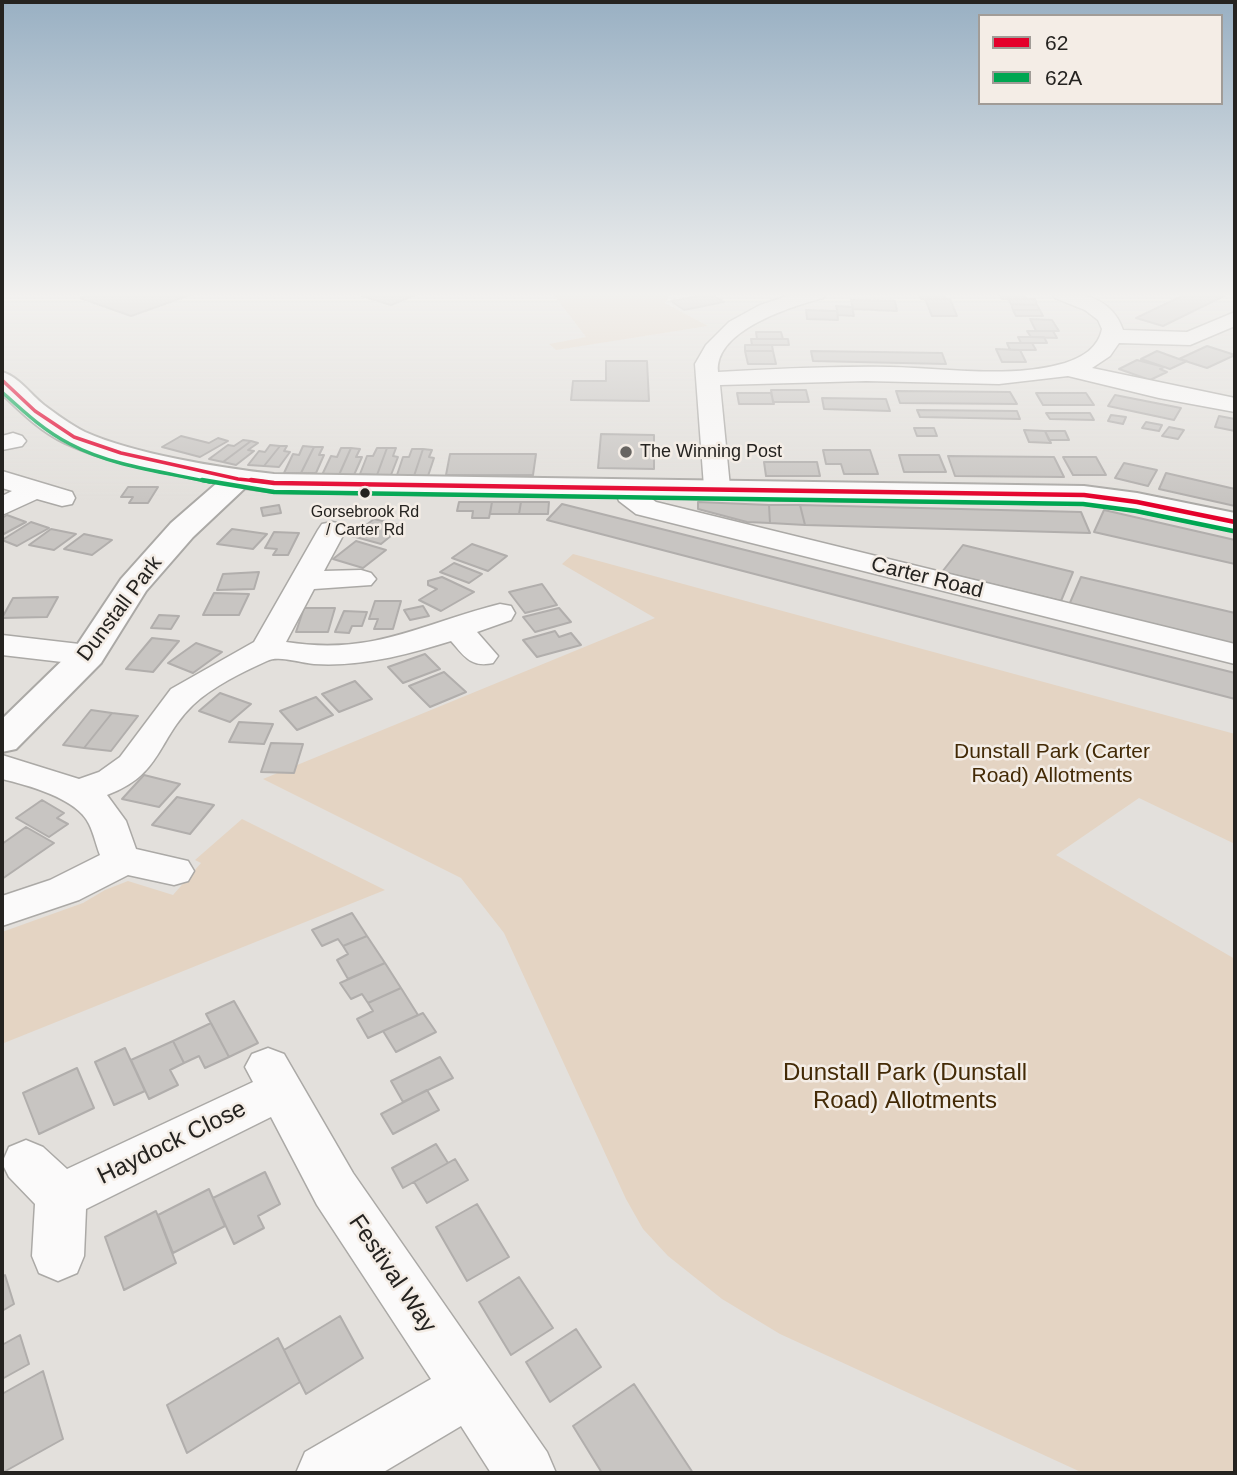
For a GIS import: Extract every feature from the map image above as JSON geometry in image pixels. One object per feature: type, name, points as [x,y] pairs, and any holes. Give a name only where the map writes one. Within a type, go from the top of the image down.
[{"type":"street","points":[[706,363],[717,487]]},
{"type":"street","points":[[708,379],[850,374],[1006,377],[1067,369],[1083,363]]},
{"type":"street","points":[[1067,369],[1159,391],[1235,405]]},
{"type":"street","points":[[2,380],[36,411],[74,437],[121,453],[238,479],[310,485],[627,489],[717,487],[1084,495],[1138,502],[1235,522]]},
{"type":"street","points":[[2,479],[62,498]]},
{"type":"street","name":"Dunstall Park","points":[[2,740],[42,703],[88,654],[133,586],[182,530],[238,479]]},
{"type":"street","name":"Carter Road","points":[[627,489],[629,495],[646,508],[1235,654]]},
{"type":"street","points":[[2,507],[34,490]]},
{"type":"street","points":[[76,793],[112,780],[133,765],[183,696],[266,648],[332,530]]},
{"type":"street","points":[[303,580],[361,579]]},
{"type":"street","points":[[266,648],[318,656],[375,653],[500,613]]},
{"type":"street","points":[[456,628],[482,656]]},
{"type":"street","points":[[2,645],[88,654]]},
{"type":"street","points":[[2,767],[52,780],[76,793],[103,813],[116,838],[119,855],[123,860],[174,871]]},
{"type":"street","points":[[2,911],[49,898],[92,880],[123,860]]},
{"type":"street","name":"Haydock Close","points":[[61,1196],[275,1079]]},
{"type":"street","name":"Festival Way","points":[[275,1079],[335,1189],[526,1473]]},
{"type":"street","points":[[26,1162],[61,1196],[58,1256]]},
{"type":"street","points":[[326,1473],[468,1389]]},
{"type":"green space","name":"Dunstall Park (Dunstall Road) Allotments","points":[[573,554],[1235,734],[1235,844],[1139,798],[1056,855],[1235,959],[1235,1473],[1083,1473],[780,1334],[722,1299],[668,1256],[643,1229],[626,1199],[504,933],[461,878],[263,779],[655,618],[562,564]]},
{"type":"green space","points":[[242,819],[385,890],[4,1043],[2,932],[83,903],[128,881],[173,895],[201,863],[195,860]]},
{"type":"building","points":[[606,363],[647,363],[649,401],[571,400],[573,381],[606,381]]},
{"type":"building","points":[[748,363],[776,364],[748,364]]},
{"type":"building","points":[[1131,363],[1148,363],[1164,367],[1160,369],[1167,372],[1150,380],[1119,369]]},
{"type":"building","points":[[1152,363],[1183,363],[1170,369]]},
{"type":"building","points":[[1191,363],[1218,363],[1207,368]]},
{"type":"building","points":[[771,390],[806,390],[809,402],[773,402]]},
{"type":"building","points":[[896,391],[1010,392],[1017,404],[900,403]]},
{"type":"building","points":[[737,393],[771,393],[774,404],[739,404]]},
{"type":"building","points":[[1036,393],[1086,393],[1094,405],[1043,405]]},
{"type":"building","points":[[1115,395],[1181,408],[1174,420],[1108,406]]},
{"type":"building","points":[[822,398],[886,399],[890,411],[824,409]]},
{"type":"building","points":[[917,410],[1017,411],[1020,419],[920,417]]},
{"type":"building","points":[[1046,413],[1090,413],[1094,420],[1050,419]]},
{"type":"building","points":[[1111,415],[1126,417],[1123,424],[1108,421]]},
{"type":"building","points":[[1219,416],[1235,419],[1235,431],[1215,427]]},
{"type":"building","points":[[1146,422],[1162,425],[1159,431],[1142,428]]},
{"type":"building","points":[[1169,427],[1184,430],[1178,439],[1162,436]]},
{"type":"building","points":[[914,428],[934,428],[937,436],[917,436]]},
{"type":"building","points":[[1024,430],[1045,431],[1051,443],[1029,442]]},
{"type":"building","points":[[1045,431],[1065,431],[1069,440],[1049,440]]},
{"type":"building","name":"The Winning Post","points":[[601,434],[654,435],[654,469],[598,468]]},
{"type":"building","points":[[181,436],[209,443],[218,438],[228,441],[200,457],[162,447]]},
{"type":"building","points":[[243,440],[251,441],[223,462],[209,459],[228,445],[234,446]]},
{"type":"building","points":[[251,441],[258,443],[248,450],[254,451],[236,465],[223,462]]},
{"type":"building","points":[[270,445],[280,446],[264,466],[248,465],[259,451],[265,452]]},
{"type":"building","points":[[280,446],[287,446],[284,451],[290,452],[279,467],[264,466]]},
{"type":"building","points":[[303,446],[314,447],[301,473],[284,473],[293,454],[299,455]]},
{"type":"building","points":[[314,447],[323,447],[319,455],[324,455],[316,473],[301,473]]},
{"type":"building","points":[[341,448],[351,448],[339,475],[322,475],[331,456],[337,457]]},
{"type":"building","points":[[351,448],[360,449],[356,457],[362,457],[354,475],[339,475]]},
{"type":"building","points":[[377,448],[387,448],[377,475],[360,474],[367,456],[373,456]]},
{"type":"building","points":[[387,448],[396,448],[393,456],[398,457],[391,475],[377,475]]},
{"type":"building","points":[[412,449],[423,449],[414,476],[397,475],[403,457],[409,457]]},
{"type":"building","points":[[423,449],[432,450],[429,457],[434,458],[428,476],[414,476]]},
{"type":"building","points":[[823,450],[870,450],[878,474],[844,474],[841,464],[826,464]]},
{"type":"building","points":[[450,454],[536,454],[533,475],[446,475]]},
{"type":"building","points":[[899,455],[939,455],[946,472],[904,472]]},
{"type":"building","points":[[948,456],[1054,457],[1064,477],[955,476]]},
{"type":"building","points":[[1063,457],[1096,457],[1106,475],[1073,475]]},
{"type":"building","points":[[764,462],[817,462],[820,476],[766,476]]},
{"type":"building","points":[[1124,463],[1157,470],[1148,486],[1115,478]]},
{"type":"building","points":[[1166,473],[1235,489],[1235,506],[1159,489]]},
{"type":"building","points":[[128,487],[158,487],[148,503],[129,503],[133,497],[121,497]]},
{"type":"building","points":[[459,502],[492,502],[489,518],[472,518],[473,511],[457,511]]},
{"type":"building","points":[[492,502],[521,502],[519,514],[490,514]]},
{"type":"building","points":[[521,502],[549,502],[548,514],[519,514]]},
{"type":"building","points":[[698,502],[769,505],[770,523],[747,522],[698,509]]},
{"type":"building","points":[[562,504],[1235,673],[1235,699],[547,520]]},
{"type":"building","points":[[279,505],[281,513],[263,516],[261,508]]},
{"type":"building","points":[[769,505],[800,505],[805,525],[770,523]]},
{"type":"building","points":[[800,505],[1081,512],[1090,533],[805,525]]},
{"type":"building","points":[[1104,510],[1235,540],[1235,564],[1094,532]]},
{"type":"building","points":[[7,515],[26,522],[2,535],[2,518]]},
{"type":"building","points":[[374,519],[403,526],[381,544],[352,536]]},
{"type":"building","points":[[31,522],[49,528],[17,546],[2,540]]},
{"type":"building","points":[[51,529],[76,534],[54,550],[29,545]]},
{"type":"building","points":[[232,529],[267,534],[253,549],[217,544]]},
{"type":"building","points":[[274,532],[299,533],[288,555],[273,555],[277,549],[265,548]]},
{"type":"building","points":[[84,534],[112,540],[92,555],[64,549]]},
{"type":"building","points":[[356,541],[386,550],[363,568],[333,559]]},
{"type":"building","points":[[472,544],[507,556],[488,571],[452,558]]},
{"type":"building","points":[[963,545],[1073,572],[1061,601],[942,572]]},
{"type":"building","points":[[454,563],[482,574],[469,583],[440,572]]},
{"type":"building","points":[[259,572],[254,589],[217,590],[223,574]]},
{"type":"building","points":[[442,577],[474,592],[441,611],[419,600],[437,589],[428,585],[428,581]]},
{"type":"building","points":[[1081,577],[1235,613],[1235,645],[1069,605]]},
{"type":"building","points":[[542,584],[557,605],[525,613],[509,592]]},
{"type":"building","points":[[214,593],[249,594],[239,615],[203,615]]},
{"type":"building","points":[[58,597],[47,617],[2,618],[13,598]]},
{"type":"building","points":[[375,601],[401,601],[393,629],[374,629],[378,619],[369,619]]},
{"type":"building","points":[[423,606],[429,616],[410,620],[404,610]]},
{"type":"building","points":[[304,608],[335,608],[328,632],[296,632]]},
{"type":"building","points":[[559,608],[571,622],[535,632],[523,617]]},
{"type":"building","points":[[344,611],[367,612],[362,626],[352,626],[349,633],[335,632]]},
{"type":"building","points":[[159,615],[179,616],[171,629],[151,628]]},
{"type":"building","points":[[555,631],[559,637],[571,633],[581,645],[537,657],[523,640]]},
{"type":"building","points":[[152,638],[179,641],[153,672],[126,669]]},
{"type":"building","points":[[196,643],[222,652],[193,673],[168,663]]},
{"type":"building","points":[[425,654],[440,669],[403,683],[388,667]]},
{"type":"building","points":[[444,672],[466,692],[430,707],[409,686]]},
{"type":"building","points":[[355,681],[372,699],[339,712],[322,694]]},
{"type":"building","points":[[220,693],[251,704],[230,722],[199,711]]},
{"type":"building","points":[[316,697],[333,715],[297,730],[280,711]]},
{"type":"building","points":[[91,710],[112,713],[84,748],[63,745]]},
{"type":"building","points":[[112,713],[138,716],[111,751],[84,748]]},
{"type":"building","points":[[239,722],[273,724],[264,744],[229,742]]},
{"type":"building","points":[[271,743],[303,744],[294,773],[261,772]]},
{"type":"building","points":[[144,775],[180,784],[159,807],[122,799]]},
{"type":"building","points":[[177,797],[214,805],[190,834],[152,825]]},
{"type":"building","points":[[42,800],[64,813],[57,818],[68,824],[49,837],[16,818]]},
{"type":"building","points":[[26,827],[54,843],[2,879],[2,844]]},
{"type":"building","points":[[352,913],[367,936],[343,946],[338,939],[322,946],[312,930]]},
{"type":"building","points":[[367,936],[385,963],[348,979],[337,960],[348,954],[343,946]]},
{"type":"building","points":[[385,963],[401,988],[368,1003],[362,994],[351,999],[340,983]]},
{"type":"building","points":[[401,988],[418,1015],[368,1038],[357,1019],[373,1011],[368,1003]]},
{"type":"building","points":[[234,1001],[258,1043],[229,1057],[206,1014]]},
{"type":"building","points":[[423,1013],[436,1032],[396,1052],[383,1031]]},
{"type":"building","points":[[211,1023],[229,1057],[205,1068],[199,1056],[184,1063],[173,1041]]},
{"type":"building","points":[[173,1041],[184,1063],[170,1070],[178,1085],[149,1099],[131,1060]]},
{"type":"building","points":[[125,1048],[145,1091],[114,1105],[95,1062]]},
{"type":"building","points":[[440,1057],[453,1078],[403,1102],[391,1081]]},
{"type":"building","points":[[77,1068],[94,1108],[39,1134],[23,1093]]},
{"type":"building","points":[[427,1090],[439,1110],[393,1134],[381,1114]]},
{"type":"building","points":[[436,1144],[448,1163],[403,1188],[392,1168]]},
{"type":"building","points":[[455,1159],[468,1180],[427,1203],[414,1182]]},
{"type":"building","points":[[265,1172],[280,1204],[258,1216],[264,1228],[234,1244],[213,1198]]},
{"type":"building","points":[[209,1189],[225,1226],[173,1253],[158,1215]]},
{"type":"building","points":[[477,1204],[509,1257],[467,1281],[436,1227]]},
{"type":"building","points":[[156,1211],[176,1263],[124,1290],[105,1237]]},
{"type":"building","points":[[5,1275],[14,1304],[2,1311],[2,1277]]},
{"type":"building","points":[[519,1277],[553,1328],[511,1355],[479,1302]]},
{"type":"building","points":[[340,1316],[363,1358],[306,1394],[284,1350]]},
{"type":"building","points":[[576,1329],[601,1367],[550,1402],[526,1362]]},
{"type":"building","points":[[20,1335],[29,1364],[2,1379],[2,1345]]},
{"type":"building","points":[[278,1338],[300,1382],[187,1453],[167,1405]]},
{"type":"building","points":[[43,1371],[63,1439],[2,1473],[2,1394]]},
{"type":"building","points":[[634,1384],[693,1473],[602,1473],[573,1426]]},
{"type":"transit line","name":"62","points":[[2,380],[35,411],[74,437],[121,453],[238,479],[274,483],[1084,495],[1137,502],[1235,522]]},
{"type":"transit line","name":"62A","points":[[2,392],[30,418],[71,445],[119,462],[236,488],[274,492],[1083,504],[1136,511],[1233,531]]},
{"type":"place","name":"The Winning Post","points":[[626,452]]},
{"type":"place","name":"Gorsebrook Rd / Carter Rd","points":[[365,493]]},
{"type":"park label","name":"Dunstall Park (Carter Road) Allotments","points":[[1052,764]]}]
